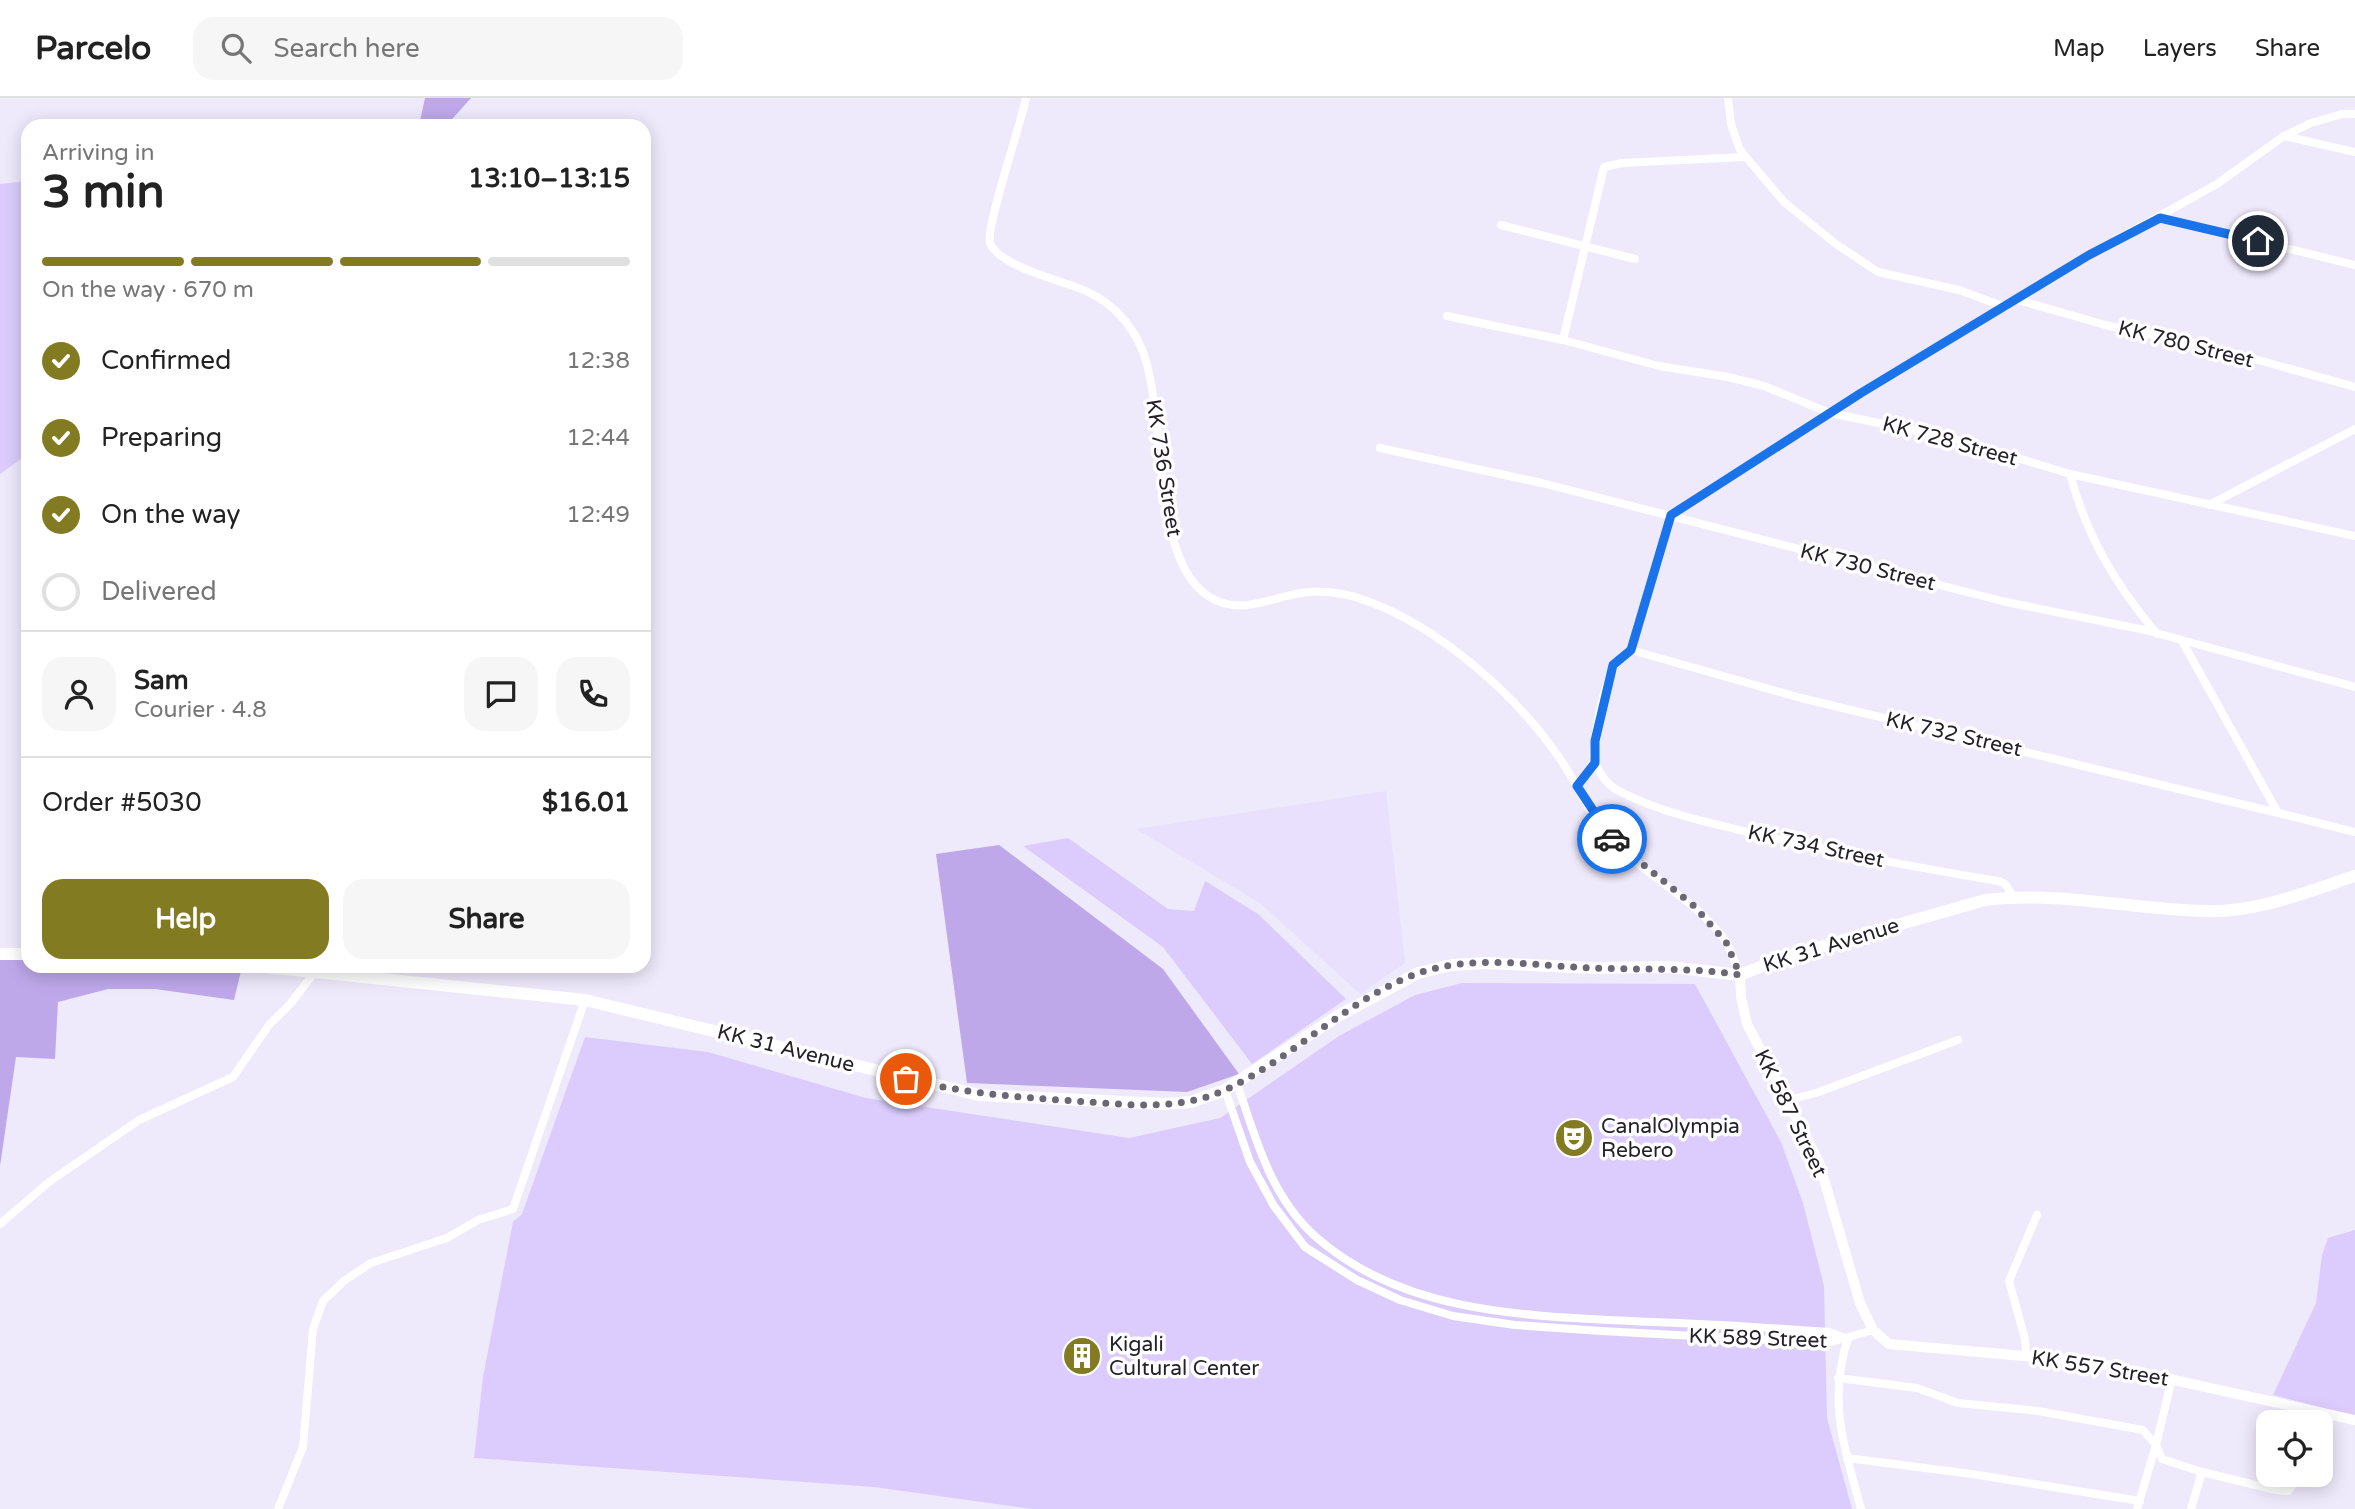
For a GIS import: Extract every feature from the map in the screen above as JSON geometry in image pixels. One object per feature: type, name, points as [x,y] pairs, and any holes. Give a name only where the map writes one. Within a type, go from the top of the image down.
[{"type":"main road","name":"KK 31 Avenue","points":[[324,973],[585,1000],[979,1095],[1141,1105],[1191,1102],[1231,1086],[1383,990],[1418,973],[1452,965],[1486,963],[1595,968],[1670,967],[1740,975],[1785,957],[1984,900],[2013,896],[2066,897],[2204,911],[2244,909],[2286,899],[2355,876]]},
{"type":"main road","points":[[0,954],[21,954]]},
{"type":"street","name":"KK 736 Street","points":[[1026,98],[1009,167],[989,226],[991,247],[1002,259],[1090,293],[1119,314],[1135,332],[1150,374],[1174,537],[1193,583],[1223,604],[1256,606],[1288,596],[1330,593],[1369,601],[1423,630],[1507,695],[1537,726],[1607,834],[1694,906],[1726,942],[1740,975]]},
{"type":"street","points":[[1728,98],[1731,124],[1745,156],[1791,209],[1836,244],[1878,272],[1959,290],[2005,307]]},
{"type":"street","points":[[1577,786],[1595,763],[1595,741],[1609,676],[1618,658],[1631,650],[1671,515],[1830,413],[2089,255],[2160,218],[2232,174],[2284,135],[2311,123],[2342,114],[2355,114]]},
{"type":"street","points":[[2284,135],[2355,152]]},
{"type":"street","points":[[1563,340],[1604,167],[1622,163],[1745,156]]},
{"type":"street","points":[[2160,218],[2355,265]]},
{"type":"street","points":[[1501,225],[1587,244],[1635,259]]},
{"type":"street","name":"KK 780 Street","points":[[2018,300],[2109,326],[2208,346],[2355,387]]},
{"type":"street","name":"KK 728 Street","points":[[1447,316],[1563,340],[1630,359],[1764,386],[1830,413],[1952,438],[2070,474],[2355,536]]},
{"type":"street","points":[[2209,505],[2355,429]]},
{"type":"street","name":"KK 730 Street","points":[[1380,448],[1671,515],[2006,602],[2157,634],[2355,687]]},
{"type":"street","points":[[2070,474],[2084,523],[2103,561],[2124,595],[2157,634]]},
{"type":"street","points":[[2182,641],[2278,813]]},
{"type":"street","name":"KK 732 Street","points":[[1631,650],[1801,698],[2355,832]]},
{"type":"street","name":"KK 734 Street","points":[[1595,763],[1616,789],[1661,807],[1724,827],[1830,852],[1998,881],[2005,884],[2013,896]]},
{"type":"street","points":[[0,1224],[49,1182],[139,1120],[233,1077],[261,1034],[313,973]]},
{"type":"street","name":"KK 587 Street","points":[[1740,975],[1741,997],[1748,1024],[1785,1101],[1819,1162],[1860,1303],[1873,1330]]},
{"type":"street","points":[[278,1509],[303,1447],[313,1329],[323,1300],[345,1280],[371,1263],[447,1238],[478,1220],[513,1209],[585,1000]]},
{"type":"street","points":[[1785,1101],[1815,1093],[1958,1040]]},
{"type":"street","name":"KK 589 Street","points":[[1231,1086],[1270,1175],[1296,1215],[1316,1237],[1333,1249],[1402,1287],[1456,1305],[1549,1317],[1829,1332],[1848,1339]]},
{"type":"street","name":"KK 589 Street","points":[[1231,1086],[1251,1162],[1274,1206],[1305,1247],[1357,1280],[1400,1300],[1453,1315],[1515,1325],[1828,1343],[1848,1339]]},
{"type":"street","points":[[2026,1356],[2025,1339],[2009,1281],[2037,1215]]},
{"type":"street","points":[[1861,1509],[1838,1426],[1838,1378],[1848,1339],[1873,1330]]},
{"type":"street","name":"KK 557 Street","points":[[1873,1330],[1889,1344],[1913,1349],[2092,1362],[2308,1410]]},
{"type":"street","points":[[1838,1378],[1917,1388],[1958,1403],[1985,1404],[2143,1430],[2156,1445],[2162,1459],[2202,1472],[2256,1484]]},
{"type":"street","points":[[1847,1458],[1972,1474],[2139,1505],[2172,1378]]},
{"type":"street","name":"KK 557 Street","points":[[2333,1415],[2355,1420]]},
{"type":"street","points":[[2191,1509],[2202,1472]]},
{"type":"street","points":[[2270,1487],[2288,1491],[2291,1487]]},
{"type":"shaded area","points":[[425,98],[471,98],[452,119],[420,119]]},
{"type":"shaded area","points":[[21,182],[21,459],[0,474],[0,184]]},
{"type":"shaded area","points":[[1386,791],[1405,963],[1360,994],[1260,903],[1136,829]]},
{"type":"shaded area","points":[[1068,838],[1168,909],[1194,911],[1205,881],[1258,914],[1346,999],[1252,1064],[1163,947],[1023,846]]},
{"type":"shaded area","points":[[999,845],[1163,969],[1239,1074],[1187,1092],[967,1083],[936,854]]},
{"type":"shaded area","points":[[0,958],[21,958],[21,973],[241,973],[234,1000],[155,989],[108,989],[58,1002],[55,1059],[16,1057],[0,1166]]},
{"type":"shaded area","points":[[1462,983],[1695,984],[1781,1142],[1803,1203],[1824,1286],[1827,1418],[1852,1509],[1033,1509],[874,1487],[474,1458],[483,1377],[513,1222],[522,1214],[585,1037],[708,1052],[866,1098],[1129,1138],[1220,1118],[1339,1036],[1415,995]]},
{"type":"shaded area","points":[[2355,1230],[2355,1416],[2273,1395],[2316,1303],[2322,1255],[2328,1238]]},
{"type":"way so far","points":[[906,1079],[979,1095],[1141,1105],[1191,1102],[1225,1090],[1383,990],[1418,973],[1452,965],[1486,963],[1595,968],[1670,967],[1740,975],[1726,942],[1694,906],[1612,839]]},
{"type":"place","name":"CanalOlympia Rebero","points":[[1574,1138]]},
{"type":"place","name":"Kigali Cultural Center","points":[[1082,1356]]},
{"type":"route","points":[[1612,839],[1598,822],[1577,786],[1595,763],[1595,741],[1609,676],[1618,658],[1631,650],[1671,515],[1861,393],[2089,255],[2160,218],[2258,241]]}]
